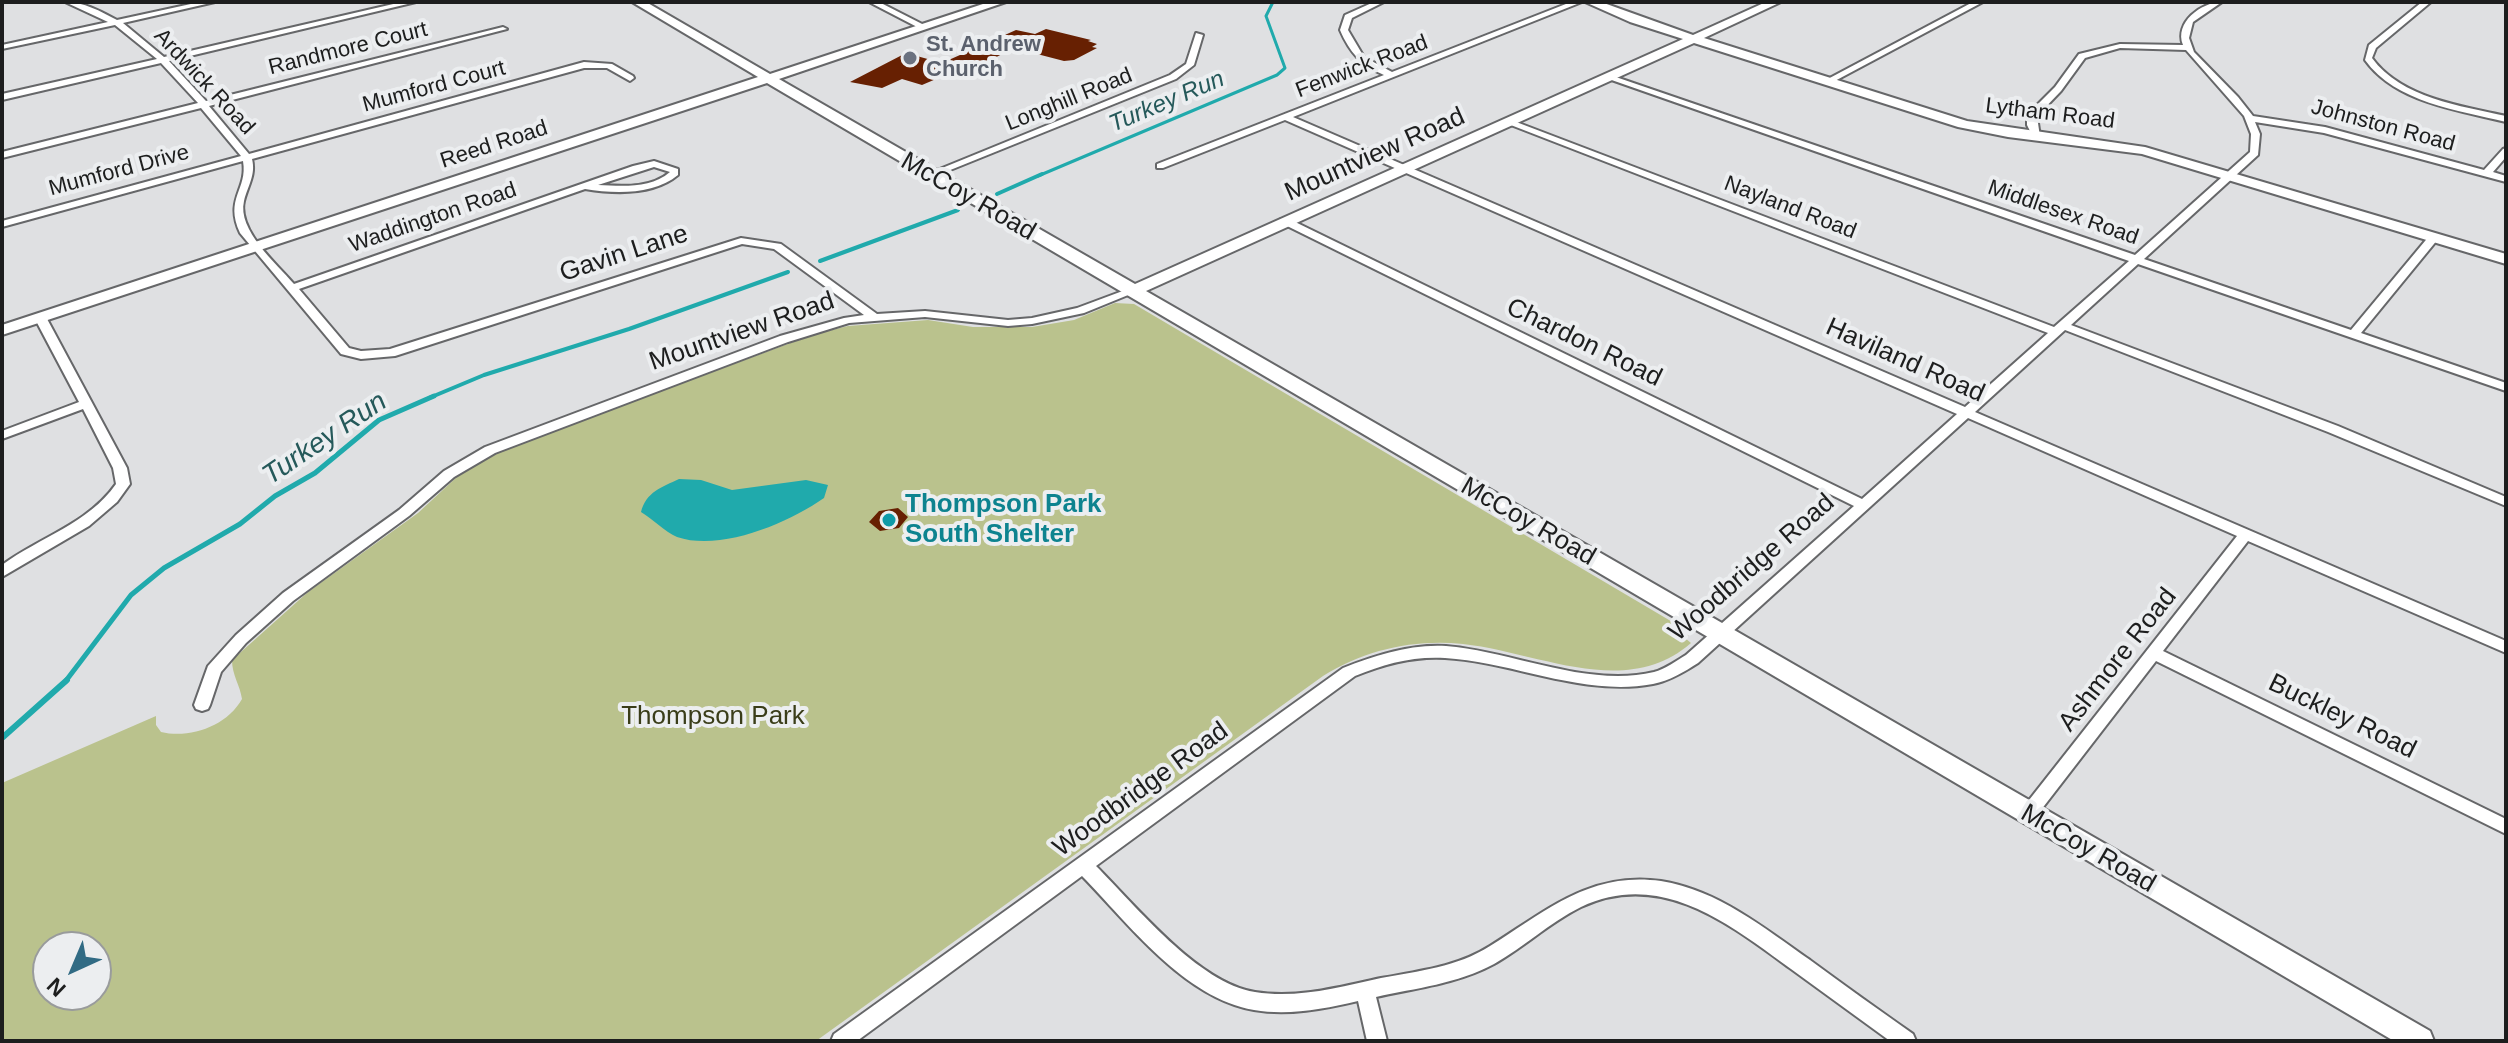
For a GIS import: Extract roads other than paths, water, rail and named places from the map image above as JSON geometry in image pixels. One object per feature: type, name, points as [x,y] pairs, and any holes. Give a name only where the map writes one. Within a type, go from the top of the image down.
[{"type":"main road","name":"McCoy Road","points":[[638,2],[2420,1041]]},
{"type":"main road","name":"Reed Road","points":[[2,330],[1000,2]]},
{"type":"main road","name":"Lytham Road","points":[[1591,2],[1634,20],[1982,129],[2127,146],[2506,259]]},
{"type":"main road","name":"Mountview Road","points":[[1132,291],[1775,2]]},
{"type":"street","name":"Ardwick Road","points":[[69,2],[97,10],[162,60],[247,157],[248,176],[236,206],[237,219],[338,346],[351,353],[373,356]]},
{"type":"street","points":[[2,47],[211,2]]},
{"type":"street","points":[[2,97],[412,2]]},
{"type":"street","points":[[873,2],[924,27]]},
{"type":"street","points":[[1380,2],[1348,17],[1344,30],[1354,54],[1364,63],[1391,75]]},
{"type":"street","name":"Fenwick Road","points":[[1160,166],[1578,2]]},
{"type":"street","points":[[1828,81],[1979,2]]},
{"type":"street","points":[[2218,2],[2186,25],[2185,35],[2199,68],[2227,90],[2250,118]]},
{"type":"street","points":[[2427,2],[2372,47],[2368,58],[2372,66],[2390,80],[2419,94],[2506,119]]},
{"type":"street","name":"Randmore Court","points":[[2,155],[503,29]]},
{"type":"street","name":"Longhill Road","points":[[930,175],[1173,77],[1190,65],[1199,35]]},
{"type":"street","points":[[2037,135],[2032,125],[2032,115],[2058,89],[2082,56],[2120,46],[2189,48]]},
{"type":"street","name":"Mumford Court","points":[[247,157],[584,65],[609,66],[630,78]]},
{"type":"street","name":"Middlesex Road","points":[[1607,77],[2506,387]]},
{"type":"street","name":"Haviland Road","points":[[1285,117],[2506,647]]},
{"type":"street","name":"Johnston Road","points":[[2250,118],[2325,130],[2506,179]]},
{"type":"street","name":"Woodbridge Road","points":[[841,1041],[1349,672],[1378,660],[1441,651],[1602,679],[1638,679],[1671,672],[1692,659],[2255,153],[2257,144],[2250,118]]},
{"type":"street","name":"Nayland Road","points":[[1508,122],[2333,429],[2506,502]]},
{"type":"street","points":[[2486,174],[2506,151]]},
{"type":"street","name":"Mumford Drive","points":[[2,224],[247,157]]},
{"type":"street","name":"Waddington Road","points":[[292,288],[645,166],[668,166],[675,173],[651,186],[588,187]]},
{"type":"street","name":"Chardon Road","points":[[1285,221],[1863,505]]},
{"type":"street","points":[[2354,334],[2434,237]]},
{"type":"street","name":"Gavin Lane","points":[[373,356],[741,241],[777,246],[872,316]]},
{"type":"street","name":"Mountview Road","points":[[202,705],[214,670],[253,628],[288,597],[466,464],[518,439],[784,339],[872,316],[925,314],[1008,323],[1032,321],[1080,311],[1132,291]]},
{"type":"street","points":[[2,572],[37,548],[90,519],[108,505],[123,484],[120,468],[40,317]]},
{"type":"street","points":[[2,435],[85,404]]},
{"type":"street","name":"Ashmore Road","points":[[2028,814],[2245,535]]},
{"type":"street","name":"Buckley Road","points":[[2154,653],[2506,827]]},
{"type":"street","points":[[1083,865],[1177,958],[1209,984],[1239,998],[1297,1002],[1457,971],[1494,955],[1552,912],[1579,897],[1609,888],[1639,887],[1677,893],[1716,907],[1906,1041]]},
{"type":"street","points":[[1365,991],[1377,1041]]},
{"type":"water","points":[[679,479],[701,480],[732,490],[806,480],[828,485],[824,498],[773,525],[733,538],[694,541],[672,535],[641,512],[651,495]]},
{"type":"waterway","name":"Turkey Run","points":[[1038,176],[1277,75],[1285,68],[1266,16],[1273,2]]},
{"type":"waterway","name":"Turkey Run","points":[[997,194],[1042,174]]},
{"type":"waterway","name":"Turkey Run","points":[[820,261],[958,210]]},
{"type":"waterway","name":"Turkey Run","points":[[429,398],[484,375],[629,329],[788,272]]},
{"type":"waterway","name":"Turkey Run","points":[[66,681],[131,595],[164,568],[240,524],[275,496],[315,473],[379,420],[434,396]]},
{"type":"waterway","name":"Turkey Run","points":[[2,738],[66,681]]},
{"type":"place","name":"St. Andrew Church","points":[[910,58]]},
{"type":"place","name":"Thompson Park South Shelter","points":[[889,520]]},
{"type":"park label","name":"Thompson Park","points":[[713,717]]}]
